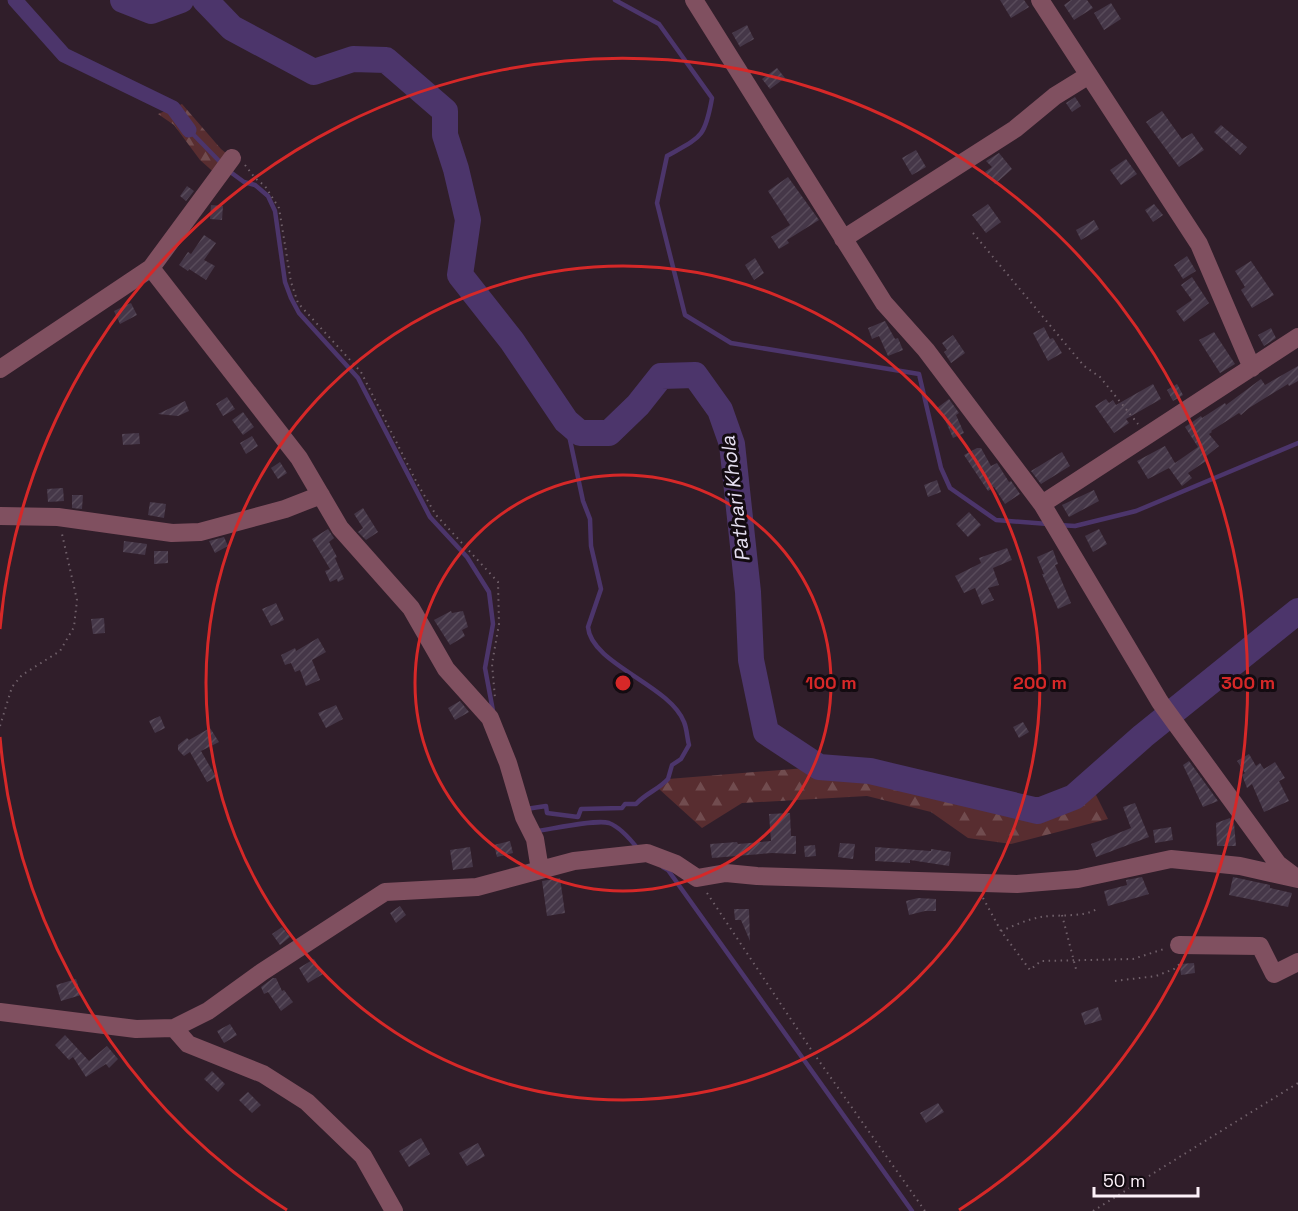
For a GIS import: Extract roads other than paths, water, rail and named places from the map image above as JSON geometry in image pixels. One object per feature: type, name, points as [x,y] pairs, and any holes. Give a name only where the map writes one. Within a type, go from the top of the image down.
[{"type":"street","points":[[694,0],[884,303],[926,350],[1042,504],[1160,702],[1278,864],[1298,879]]},
{"type":"street","points":[[1040,0],[1199,244],[1252,368]]},
{"type":"street","points":[[843,239],[1015,129],[1055,96],[1089,75]]},
{"type":"street","points":[[0,369],[67,322],[151,268],[232,158]]},
{"type":"street","points":[[151,268],[299,458],[340,528],[411,609],[446,669],[490,718],[508,764],[524,817],[535,839],[540,870]]},
{"type":"street","points":[[1042,504],[1298,337]]},
{"type":"street","points":[[0,516],[58,517],[172,533],[200,532],[285,509],[321,495]]},
{"type":"street","points":[[0,1012],[136,1029],[174,1028],[208,1011],[262,972],[385,892],[477,887],[574,861],[647,853],[676,864],[698,878],[726,873],[757,876],[1017,884],[1078,879],[1171,859],[1239,866],[1298,879]]},
{"type":"street","points":[[1179,945],[1260,946],[1274,974],[1298,962]]},
{"type":"street","points":[[174,1028],[188,1044],[263,1074],[307,1102],[363,1156],[394,1211]]},
{"type":"waterway","points":[[15,0],[64,55],[173,108],[189,130]]},
{"type":"waterway","name":"Pathari Khola","points":[[123,0],[151,11],[181,0]]},
{"type":"waterway","name":"Pathari Khola","points":[[205,0],[232,28],[314,72],[353,59],[386,60],[445,111],[445,135],[468,220],[460,275],[512,341],[566,421],[580,433],[609,433],[638,405],[661,376],[695,375],[720,410],[732,444],[748,592],[751,660],[766,732],[819,767],[870,771],[1038,811],[1074,797],[1143,736],[1298,611]]},
{"type":"waterway","points":[[615,0],[659,24],[712,98],[707,121],[700,135],[667,156],[657,203],[685,315],[731,343],[919,374],[941,468],[950,488],[996,520],[1048,524]]},
{"type":"waterway","points":[[189,130],[223,165]]},
{"type":"waterway","points":[[229,171],[244,182],[255,185],[268,196],[275,211],[285,282],[299,313],[358,378],[430,517],[467,557],[489,592],[493,624],[485,668],[493,711]]},
{"type":"waterway","points":[[566,421],[583,501],[590,519],[591,546],[601,589],[588,627],[592,640],[602,652],[664,697],[676,709],[684,722],[689,745],[681,759],[672,765],[668,779]]},
{"type":"waterway","points":[[1059,525],[1075,526],[1136,511],[1298,443]]},
{"type":"waterway","points":[[526,809],[546,806],[547,813],[578,817],[581,809],[622,808],[625,804],[636,804],[668,779]]},
{"type":"waterway","points":[[537,831],[584,823],[609,823],[629,838],[638,849]]},
{"type":"waterway","points":[[663,867],[668,870],[912,1211]]}]
